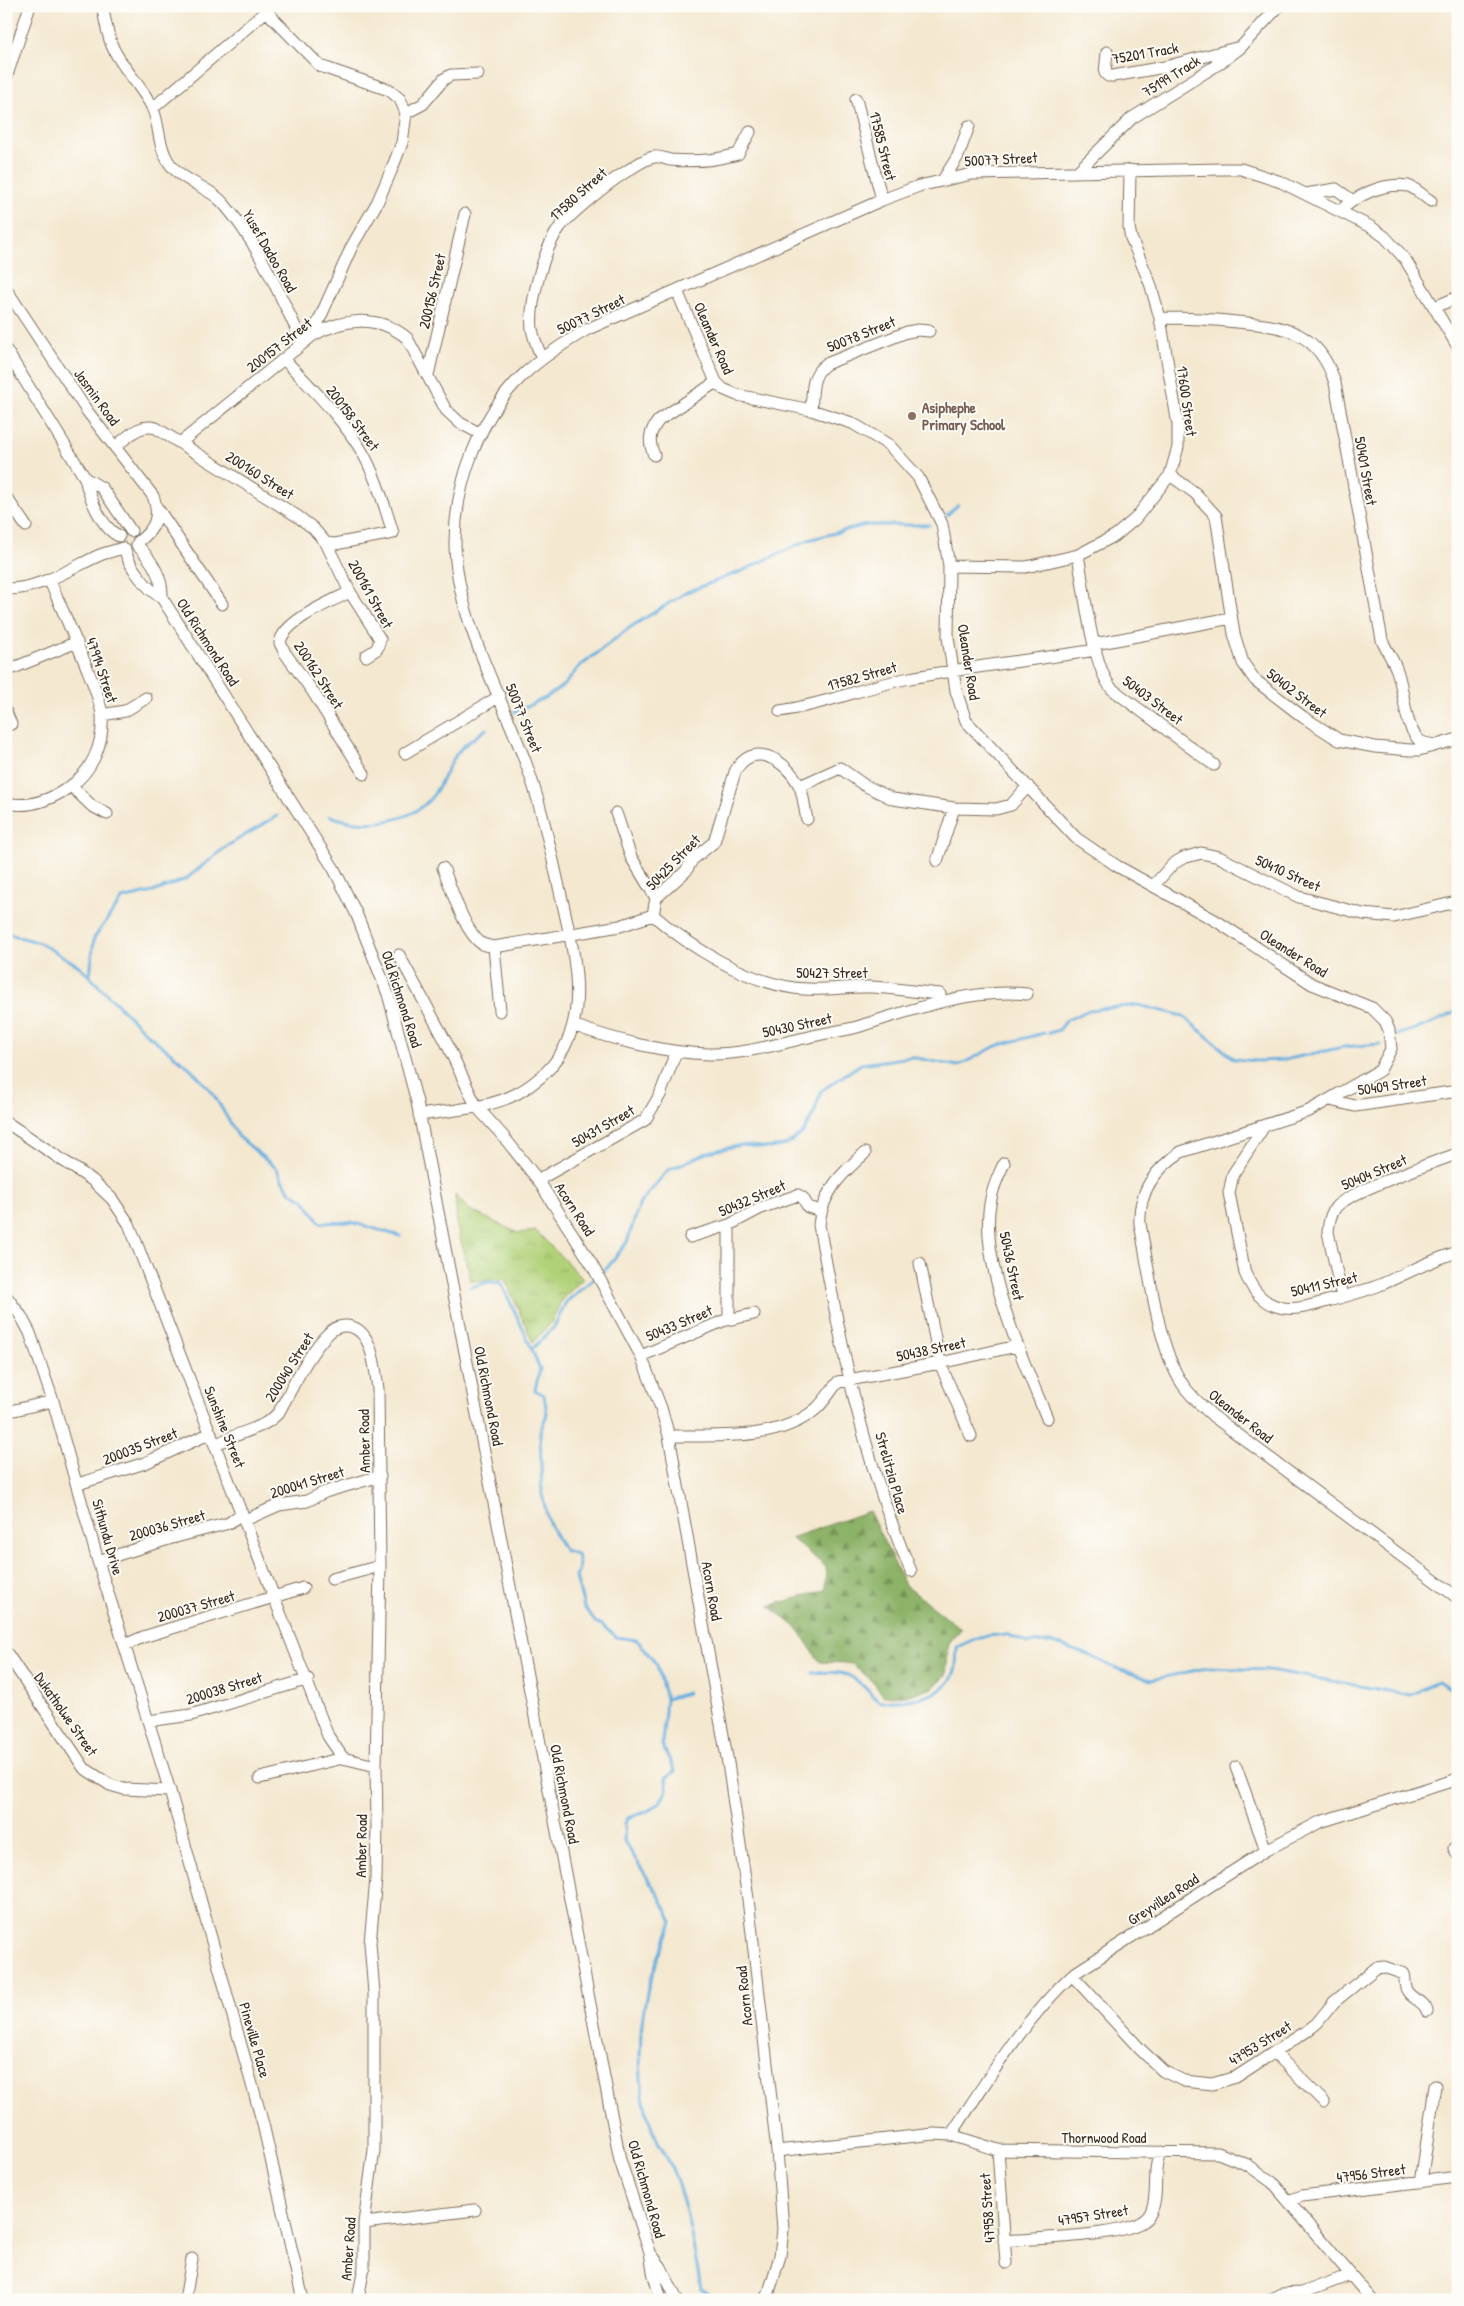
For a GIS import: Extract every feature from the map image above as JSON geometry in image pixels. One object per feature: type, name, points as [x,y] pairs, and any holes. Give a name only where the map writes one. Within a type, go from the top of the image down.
[{"type":"street","points":[[6,78],[30,6]]},
{"type":"street","name":"Yusef Dadoo Road","points":[[102,6],[107,33],[114,50],[153,108],[157,133],[167,161],[182,175],[214,193],[226,206],[264,264],[307,340]]},
{"type":"street","name":"75199 Track","points":[[1077,172],[1123,125],[1168,94],[1220,63],[1240,48],[1280,6]]},
{"type":"street","points":[[153,108],[269,9],[320,66],[389,90],[400,99],[406,113],[402,142],[391,171],[377,203],[352,246],[307,340]]},
{"type":"street","name":"75201 Track","points":[[1107,52],[1105,73],[1108,76],[1113,76],[1165,67],[1240,48]]},
{"type":"street","points":[[406,113],[423,104],[444,79],[451,75],[478,74]]},
{"type":"street","name":"17585 Street","points":[[856,99],[882,200]]},
{"type":"street","points":[[943,180],[958,156],[969,126]]},
{"type":"street","name":"17580 Street","points":[[542,358],[535,342],[532,328],[533,308],[542,269],[560,227],[613,180],[655,156],[671,160],[725,158],[738,154],[750,132]]},
{"type":"street","name":"50077 Street","points":[[419,1115],[476,1106],[517,1093],[548,1070],[564,1048],[573,1025],[578,996],[570,935],[540,808],[526,763],[462,604],[456,559],[456,522],[460,497],[481,434],[504,396],[542,358],[588,328],[882,200],[943,180],[972,174],[1130,170],[1241,170],[1259,174],[1306,194],[1371,227],[1394,246],[1405,259],[1458,347]]},
{"type":"street","name":"17600 Street","points":[[949,566],[1026,567],[1078,555],[1116,535],[1135,519],[1170,475],[1178,447],[1178,425],[1160,318],[1150,283],[1131,238],[1129,226],[1130,170]]},
{"type":"street","points":[[1340,211],[1352,200],[1367,192],[1405,186],[1412,188],[1431,201]]},
{"type":"street","points":[[1306,194],[1336,190],[1352,200]]},
{"type":"street","name":"200156 Street","points":[[428,376],[465,214]]},
{"type":"street","name":"Jasmin Road","points":[[6,289],[87,411],[153,496],[158,509],[222,604]]},
{"type":"street","name":"Oleander Road","points":[[677,290],[716,382],[723,389],[737,395],[811,410],[852,423],[876,435],[889,445],[918,477],[942,524],[949,566],[948,618],[952,670],[956,691],[966,721],[1076,838],[1117,866],[1218,922],[1312,984],[1378,1012],[1389,1030],[1391,1049],[1386,1060],[1375,1073],[1309,1111],[1181,1152],[1161,1167],[1149,1182],[1140,1205],[1140,1224],[1164,1344],[1169,1359],[1186,1388],[1213,1416],[1458,1598]]},
{"type":"street","points":[[1435,307],[1458,297]]},
{"type":"street","name":"50401 Street","points":[[1160,318],[1200,318],[1275,325],[1303,338],[1320,353],[1330,369],[1335,383],[1382,640],[1396,668],[1403,689],[1408,716],[1416,736],[1420,742],[1436,745]]},
{"type":"street","name":"200157 Street","points":[[180,443],[307,340],[327,327],[340,323],[365,320],[396,329],[407,338],[446,410],[460,423],[481,434]]},
{"type":"street","name":"50078 Street","points":[[811,410],[814,379],[819,369],[826,364],[907,332],[929,331]]},
{"type":"street","name":"Old Richmond Road","points":[[6,350],[85,478],[91,496],[106,526],[121,543],[128,559],[138,573],[155,594],[162,598]]},
{"type":"street","name":"200158 Street","points":[[284,358],[329,408],[365,456],[382,497],[392,533],[343,542],[326,543]]},
{"type":"street","points":[[654,455],[650,438],[652,428],[659,420],[716,382]]},
{"type":"street","name":"200160 Street","points":[[115,447],[139,428],[148,426],[156,428],[297,516],[313,528],[326,543]]},
{"type":"street","name":"50402 Street","points":[[1170,475],[1195,493],[1216,516],[1231,618],[1238,649],[1243,663],[1251,675],[1330,735],[1348,742],[1375,747],[1410,750],[1458,739]]},
{"type":"street","name":"Old Richmond Road","points":[[85,478],[102,488],[135,537],[160,579],[162,598],[311,830],[356,913],[388,994],[402,1042],[419,1115],[620,2160],[650,2252],[653,2272],[661,2300]]},
{"type":"street","points":[[6,497],[26,526]]},
{"type":"street","points":[[121,543],[124,531],[135,537],[150,532],[156,522],[158,509]]},
{"type":"street","points":[[7,589],[25,587],[49,579],[103,554],[109,545],[121,543],[132,550],[135,537]]},
{"type":"street","name":"200161 Street","points":[[326,543],[350,592],[380,639],[380,645],[366,656]]},
{"type":"street","name":"50403 Street","points":[[1078,555],[1102,675],[1112,689],[1214,765]]},
{"type":"street","name":"47914 Street","points":[[6,803],[29,804],[48,799],[71,786],[87,771],[94,760],[101,737],[102,715],[96,692],[77,642],[49,579]]},
{"type":"street","name":"200162 Street","points":[[350,592],[304,616],[284,633],[280,643],[284,653],[313,692],[364,774]]},
{"type":"street","name":"17582 Street","points":[[780,711],[806,707],[879,684],[1095,647],[1231,618]]},
{"type":"street","points":[[6,671],[77,642]]},
{"type":"street","points":[[405,753],[500,696]]},
{"type":"street","points":[[102,715],[125,711],[146,698]]},
{"type":"street","points":[[6,712],[11,724]]},
{"type":"street","name":"50425 Street","points":[[494,947],[620,926],[653,915],[656,898],[686,871],[692,860],[714,842],[738,764],[754,757],[771,756],[778,759],[800,786],[807,819]]},
{"type":"street","points":[[800,786],[840,768],[864,786],[893,800],[954,808],[996,809],[1011,805],[1028,786]]},
{"type":"street","points":[[71,786],[92,806],[107,814]]},
{"type":"street","points":[[937,861],[954,808]]},
{"type":"street","points":[[616,814],[631,857],[656,898]]},
{"type":"street","name":"50410 Street","points":[[1154,885],[1173,864],[1183,858],[1201,854],[1219,857],[1299,897],[1363,914],[1394,917],[1452,903]]},
{"type":"street","points":[[443,868],[461,913],[473,934],[482,944],[494,947],[500,1011]]},
{"type":"street","name":"50427 Street","points":[[653,915],[677,935],[727,965],[776,985],[818,990],[870,987],[939,998]]},
{"type":"street","name":"Acorn Road","points":[[399,955],[446,1042],[476,1106],[538,1180],[592,1263],[641,1356],[661,1408],[669,1436],[728,1763],[748,1899],[777,2151],[783,2229],[780,2256],[770,2297]]},
{"type":"street","name":"50430 Street","points":[[573,1025],[676,1052],[710,1054],[766,1047],[856,1027],[939,998],[1027,994]]},
{"type":"street","name":"50431 Street","points":[[538,1180],[645,1120],[660,1095],[676,1052]]},
{"type":"street","name":"50409 Street","points":[[1330,1100],[1356,1106],[1458,1091]]},
{"type":"street","name":"Sunshine Street","points":[[6,1122],[92,1180],[112,1199],[129,1224],[308,1679],[328,1736],[343,1758]]},
{"type":"street","name":"50411 Street","points":[[1265,1125],[1233,1174],[1229,1193],[1245,1273],[1258,1295],[1278,1307],[1294,1308],[1342,1297],[1379,1285],[1458,1252]]},
{"type":"street","points":[[821,1211],[840,1175],[865,1153]]},
{"type":"street","name":"50404 Street","points":[[1342,1297],[1328,1232],[1329,1222],[1336,1207],[1352,1196],[1456,1154]]},
{"type":"street","name":"50436 Street","points":[[1004,1163],[990,1199],[988,1231],[997,1280],[1017,1346],[1047,1418]]},
{"type":"street","name":"50432 Street","points":[[690,1237],[729,1225],[763,1207],[798,1195],[803,1198],[808,1207],[821,1211]]},
{"type":"street","name":"Strelitzia Place","points":[[821,1211],[819,1225],[850,1381],[889,1518],[911,1571]]},
{"type":"street","name":"50433 Street","points":[[729,1225],[729,1319]]},
{"type":"street","points":[[920,1263],[940,1363],[971,1436]]},
{"type":"street","name":"Sithundu Drive","points":[[6,1296],[30,1332],[53,1401],[78,1484],[98,1562],[170,1791]]},
{"type":"street","name":"50433 Street","points":[[641,1356],[729,1319],[754,1314]]},
{"type":"street","name":"200040 Street","points":[[216,1445],[229,1436],[268,1424],[280,1412],[309,1360],[331,1331],[338,1326],[355,1328],[364,1336],[374,1361],[378,1389]]},
{"type":"street","name":"50438 Street","points":[[850,1381],[1017,1346]]},
{"type":"street","points":[[669,1436],[761,1433],[780,1428],[802,1418],[817,1408],[838,1382],[850,1381]]},
{"type":"street","name":"Amber Road","points":[[355,2300],[359,2294],[364,2267],[364,2224],[374,2150],[374,1992],[370,1943],[376,1879],[380,1566],[378,1389]]},
{"type":"street","points":[[6,1412],[53,1401]]},
{"type":"street","name":"200035 Street","points":[[78,1484],[144,1463],[211,1434]]},
{"type":"street","name":"200041 Street","points":[[243,1516],[279,1505],[307,1501],[326,1492],[380,1476]]},
{"type":"street","name":"200036 Street","points":[[98,1562],[172,1538],[229,1523],[243,1516]]},
{"type":"street","points":[[332,1579],[380,1566]]},
{"type":"street","name":"200037 Street","points":[[125,1645],[143,1637],[303,1588]]},
{"type":"street","name":"Dukatholwe Street","points":[[6,1652],[84,1768],[110,1785],[124,1790],[170,1791]]},
{"type":"street","name":"200038 Street","points":[[148,1721],[191,1715],[308,1679]]},
{"type":"street","points":[[260,1778],[343,1758],[376,1766]]},
{"type":"street","points":[[1236,1768],[1266,1850]]},
{"type":"street","name":"Greyvillea Road","points":[[951,2135],[997,2066],[1045,2000],[1072,1975],[1266,1850],[1320,1822],[1458,1779]]},
{"type":"street","name":"Pineville Place","points":[[170,1791],[263,2124],[303,2300]]},
{"type":"street","name":"47953 Street","points":[[1072,1975],[1140,2049],[1163,2071],[1179,2079],[1199,2084],[1223,2082],[1236,2077],[1275,2053],[1312,2028],[1334,2002],[1366,1975],[1380,1967],[1404,1974],[1404,1985],[1408,1993],[1422,2002],[1427,2011]]},
{"type":"street","points":[[1275,2053],[1324,2102]]},
{"type":"street","points":[[1421,2182],[1435,2086]]},
{"type":"street","name":"Thornwood Road","points":[[777,2151],[934,2134],[951,2135],[998,2150],[1218,2153],[1259,2171],[1272,2182],[1372,2300]]},
{"type":"street","name":"47958 Street","points":[[998,2150],[1006,2263]]},
{"type":"street","name":"47957 Street","points":[[1004,2241],[1091,2233],[1124,2228],[1142,2222],[1150,2214],[1153,2205],[1156,2160],[1161,2152]]},
{"type":"street","name":"47956 Street","points":[[1288,2201],[1302,2196],[1458,2177]]},
{"type":"street","points":[[364,2224],[476,2210]]},
{"type":"street","name":"Old Richmond Road","points":[[650,2252],[661,2267],[677,2300]]},
{"type":"street","points":[[184,2300],[192,2259]]},
{"type":"street","points":[[1269,2300],[1281,2294],[1299,2296],[1350,2274]]},
{"type":"green space","points":[[455,1195],[468,1209],[518,1233],[536,1231],[583,1279],[562,1299],[551,1323],[533,1342],[505,1279],[471,1281],[457,1226]]},
{"type":"green space","points":[[869,1511],[905,1585],[961,1629],[949,1643],[946,1675],[933,1688],[909,1695],[884,1696],[870,1679],[851,1663],[820,1662],[796,1627],[769,1606],[825,1590],[826,1567],[791,1538]]},
{"type":"waterway","points":[[947,515],[958,505]]},
{"type":"waterway","points":[[515,712],[547,697],[565,684],[578,668],[629,628],[687,592],[742,571],[808,540],[866,525],[929,525]]},
{"type":"waterway","points":[[330,816],[343,820],[371,822],[400,818],[413,812],[425,804],[434,794],[455,756],[462,748],[486,729]]},
{"type":"waterway","points":[[90,976],[94,938],[122,899],[153,892],[186,879],[227,846],[277,816]]},
{"type":"waterway","points":[[6,933],[40,943],[79,966],[147,1034],[190,1068],[212,1092],[238,1136],[277,1169],[291,1192],[304,1200],[320,1223],[351,1222],[400,1236]]},
{"type":"waterway","points":[[1049,1033],[1059,1030],[1067,1020],[1089,1010],[1138,1005],[1183,1016],[1234,1059],[1258,1061],[1284,1060],[1343,1047],[1380,1044]]},
{"type":"waterway","points":[[1397,1035],[1425,1026],[1458,1011]]},
{"type":"waterway","points":[[532,1349],[554,1327],[566,1302],[608,1267],[627,1242],[640,1203],[668,1170],[709,1152],[741,1145],[770,1148],[786,1145],[803,1133],[814,1113],[821,1091],[861,1064],[911,1057],[958,1066],[996,1046],[1044,1033]]},
{"type":"waterway","points":[[471,1287],[489,1282],[501,1283],[540,1369],[535,1390],[544,1395],[547,1414],[540,1432],[542,1494],[549,1523],[564,1550],[577,1554],[579,1567],[576,1577],[584,1607],[595,1622],[602,1625],[616,1637],[637,1640],[657,1665],[666,1699],[662,1745],[675,1771],[666,1778],[667,1790],[659,1804],[646,1812],[628,1818],[625,1823],[624,1841],[661,1899],[672,1922],[654,1969],[643,2013],[640,2045],[641,2079],[646,2111],[651,2126],[676,2178],[683,2200],[701,2289],[716,2300]]},
{"type":"waterway","points":[[813,1673],[836,1672],[851,1677],[879,1702],[911,1700],[933,1694],[950,1681],[956,1668],[957,1647],[979,1637],[1006,1634],[1028,1643],[1050,1642],[1151,1680],[1206,1668],[1269,1670],[1411,1695],[1438,1681],[1458,1693]]},
{"type":"waterway","points":[[666,1699],[687,1693]]},
{"type":"place","name":"Asiphephe Primary School","points":[[912,416]]}]
